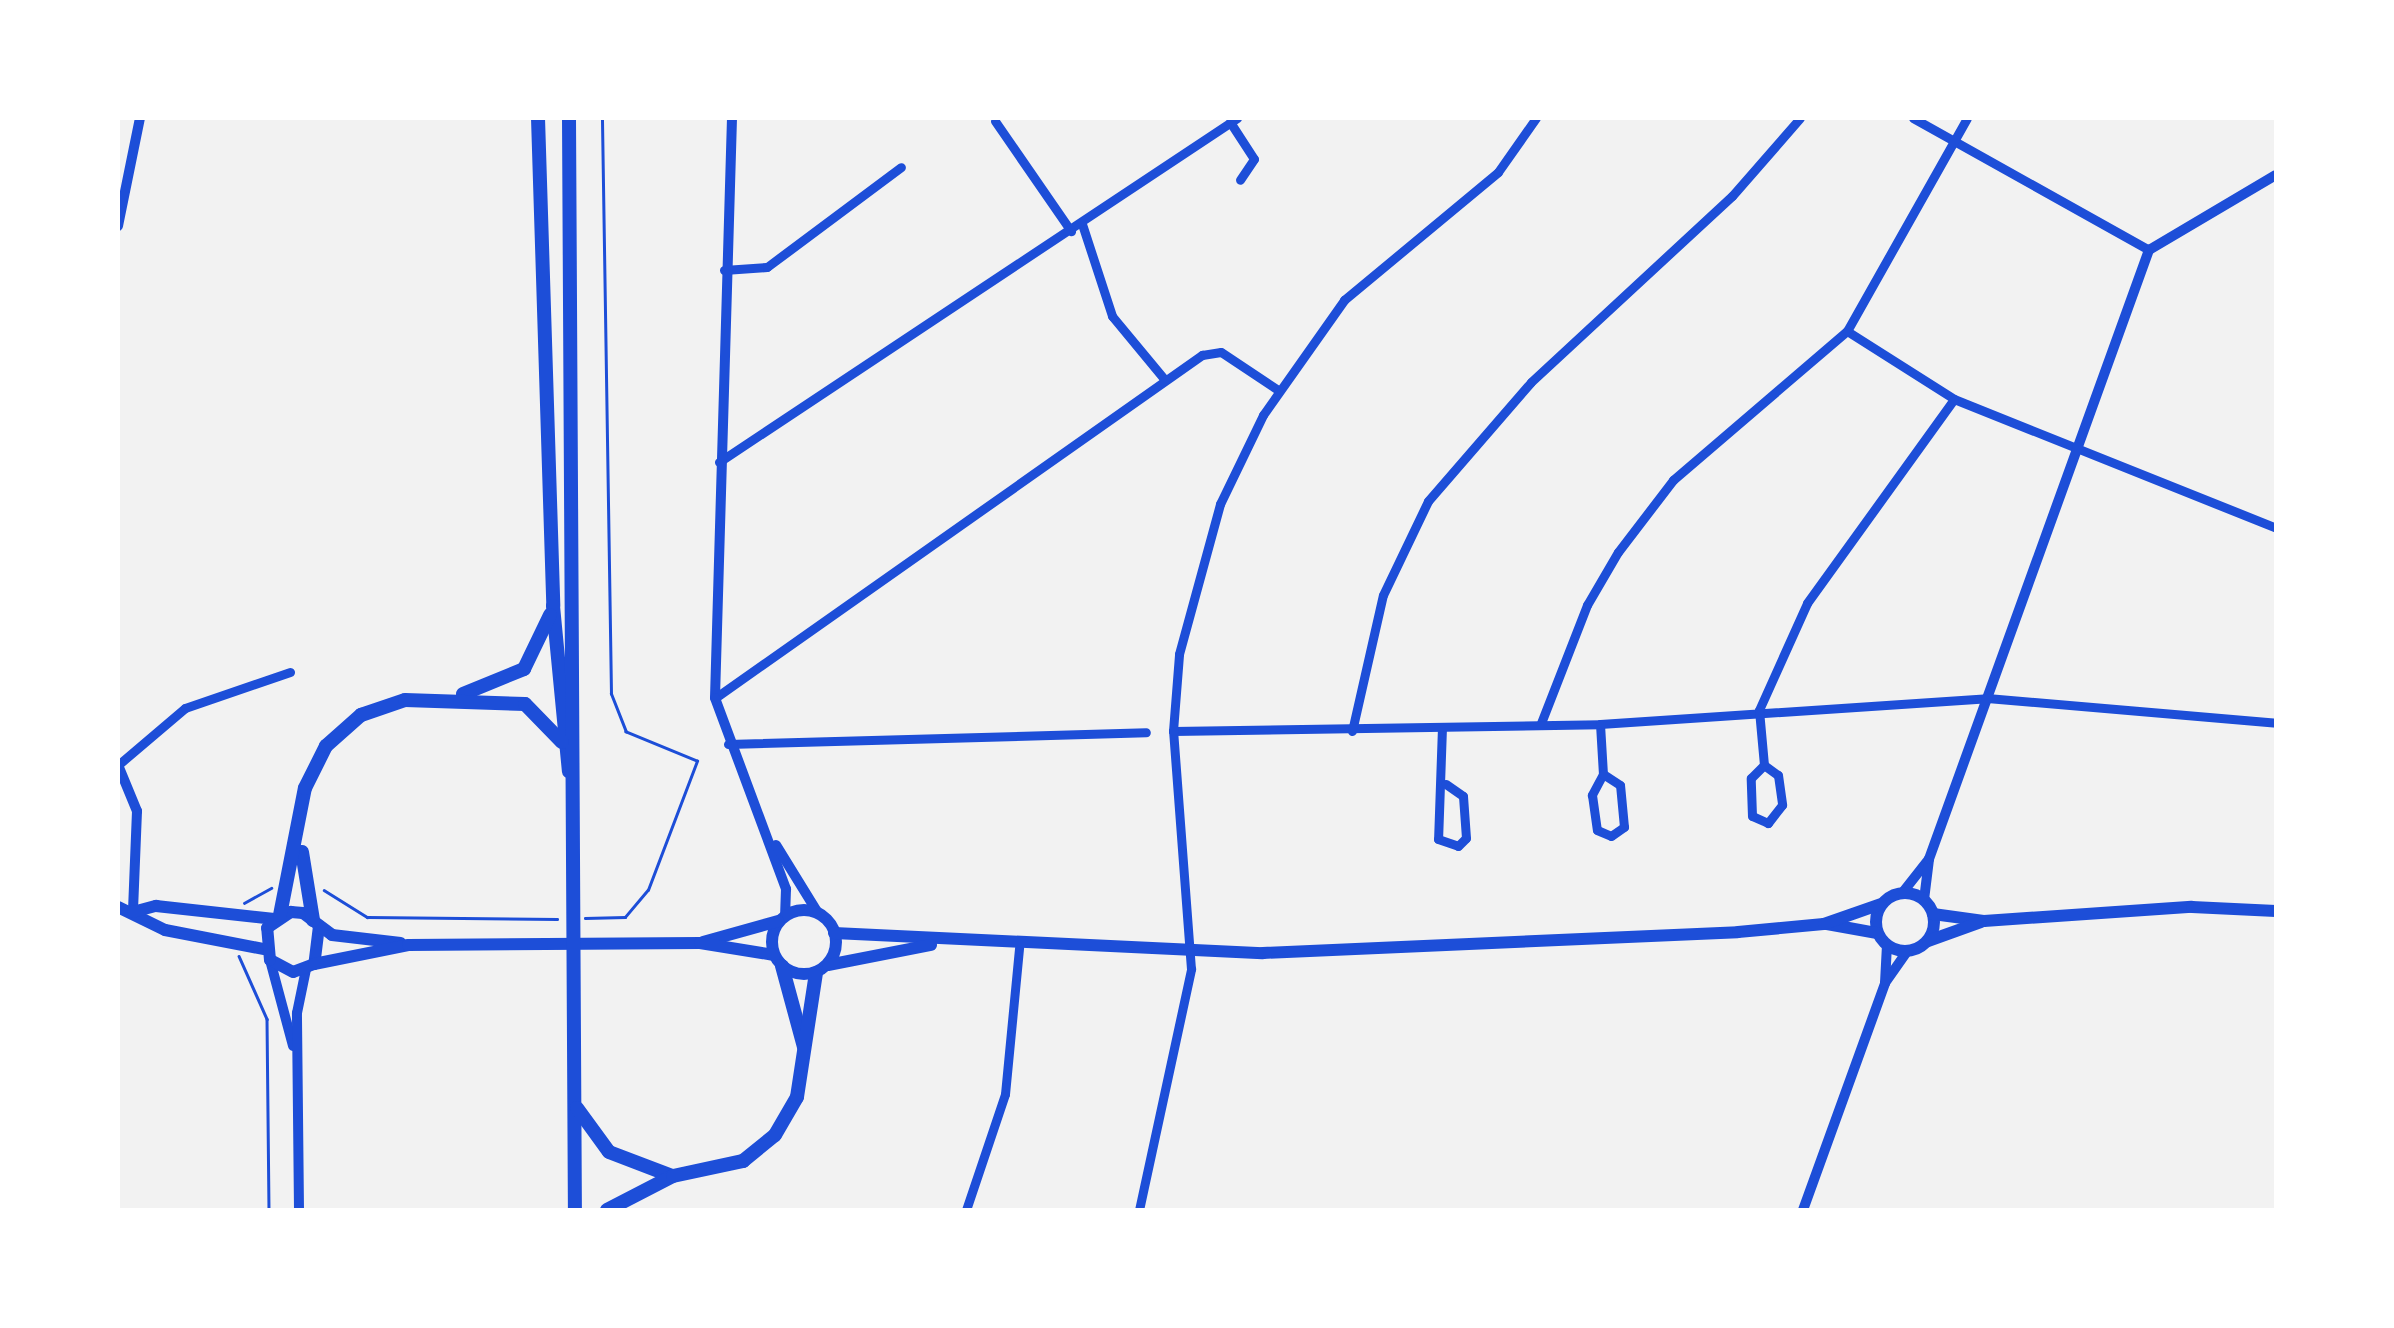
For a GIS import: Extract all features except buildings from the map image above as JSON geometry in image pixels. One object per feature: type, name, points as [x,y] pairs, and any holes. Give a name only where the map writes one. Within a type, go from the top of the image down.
[{"type":"highway","points":[[529,118],[540,136]]},
{"type":"highway","points":[[538,118],[554,606],[564,747],[572,787]]},
{"type":"highway","points":[[569,118],[576,1210]]},
{"type":"highway","points":[[448,698],[524,669],[554,606]]},
{"type":"highway","points":[[278,917],[292,886],[304,788],[344,728],[382,706],[448,698],[538,708],[564,747]]},
{"type":"highway","points":[[300,839],[316,923]]},
{"type":"highway","points":[[778,960],[804,1048]]},
{"type":"highway","points":[[607,1210],[673,1176],[743,1161],[775,1135],[797,1097],[822,969]]},
{"type":"highway","points":[[574,1100],[609,1152],[673,1176]]},
{"type":"main road","points":[[1824,924],[1903,892],[1924,900],[1933,914],[1928,941]]},
{"type":"main road","points":[[1876,933],[1881,904]]},
{"type":"main road","points":[[133,912],[156,906],[241,921],[278,917],[408,945]]},
{"type":"main road","points":[[118,907],[165,930],[240,941],[267,954],[310,966],[408,945],[700,943],[822,969],[948,943]]},
{"type":"main road","points":[[1933,914],[1984,922],[2192,907],[2276,911]]},
{"type":"main road","points":[[700,943],[781,918],[818,913],[834,933],[1019,948],[1192,954],[1824,924],[1876,933],[1887,946],[1908,952],[1984,922]]},
{"type":"main road","points":[[267,954],[278,917]]},
{"type":"main road","points":[[778,960],[781,918]]},
{"type":"main road","points":[[310,966],[316,923]]},
{"type":"main road","points":[[822,969],[834,933]]},
{"type":"street","points":[[118,226],[140,118]]},
{"type":"street","points":[[732,118],[718,462],[715,698],[728,744],[766,831],[818,913]]},
{"type":"street","points":[[1139,1210],[1192,954],[1173,732],[1198,564],[1278,390],[1344,300],[1498,172],[1536,118]]},
{"type":"street","points":[[1352,731],[1383,595],[1428,502],[1532,382],[1732,196],[1800,118]]},
{"type":"street","points":[[1913,118],[2150,250]]},
{"type":"street","points":[[1542,723],[1587,605],[1674,480],[1846,332],[1967,118]]},
{"type":"street","points":[[718,462],[1071,232],[1233,120],[1254,159],[1240,180]]},
{"type":"street","points":[[995,121],[1071,232]]},
{"type":"street","points":[[724,270],[766,267],[901,167]]},
{"type":"street","points":[[1924,900],[1930,858],[2150,250],[2276,175]]},
{"type":"street","points":[[1082,224],[1112,316],[1165,380]]},
{"type":"street","points":[[1846,332],[1954,399],[2276,528]]},
{"type":"street","points":[[715,698],[1165,380],[1221,352],[1278,390]]},
{"type":"street","points":[[1764,764],[1778,775],[1782,805],[1768,823],[1752,816],[1751,778],[1764,764],[1760,710],[1807,602],[1954,399]]},
{"type":"street","points":[[133,912],[137,811],[118,765],[185,708],[290,672]]},
{"type":"street","points":[[1173,732],[1600,724],[1760,710],[1987,698],[2276,723]]},
{"type":"street","points":[[1600,724],[1603,774],[1592,795],[1597,830],[1611,836],[1624,828],[1620,785],[1603,774]]},
{"type":"street","points":[[1442,727],[1446,784],[1434,796],[1438,839],[1458,846],[1466,838],[1463,796],[1446,784]]},
{"type":"street","points":[[728,744],[1146,732]]},
{"type":"street","points":[[766,831],[781,918]]},
{"type":"street","points":[[1903,892],[1930,858]]},
{"type":"street","points":[[1885,983],[1887,946]]},
{"type":"street","points":[[966,1210],[1005,1094],[1019,948]]},
{"type":"street","points":[[1803,1210],[1885,983],[1908,952]]},
{"type":"street","points":[[267,954],[298,1072]]},
{"type":"street","points":[[299,1210],[298,1072],[310,966]]},
{"type":"path","points":[[309,887],[367,917],[626,917],[664,852],[697,761],[626,732],[611,694],[602,118]]},
{"type":"path","points":[[241,921],[244,902],[292,886]]},
{"type":"path","points":[[240,941],[238,970],[267,1019],[270,1210]]}]
